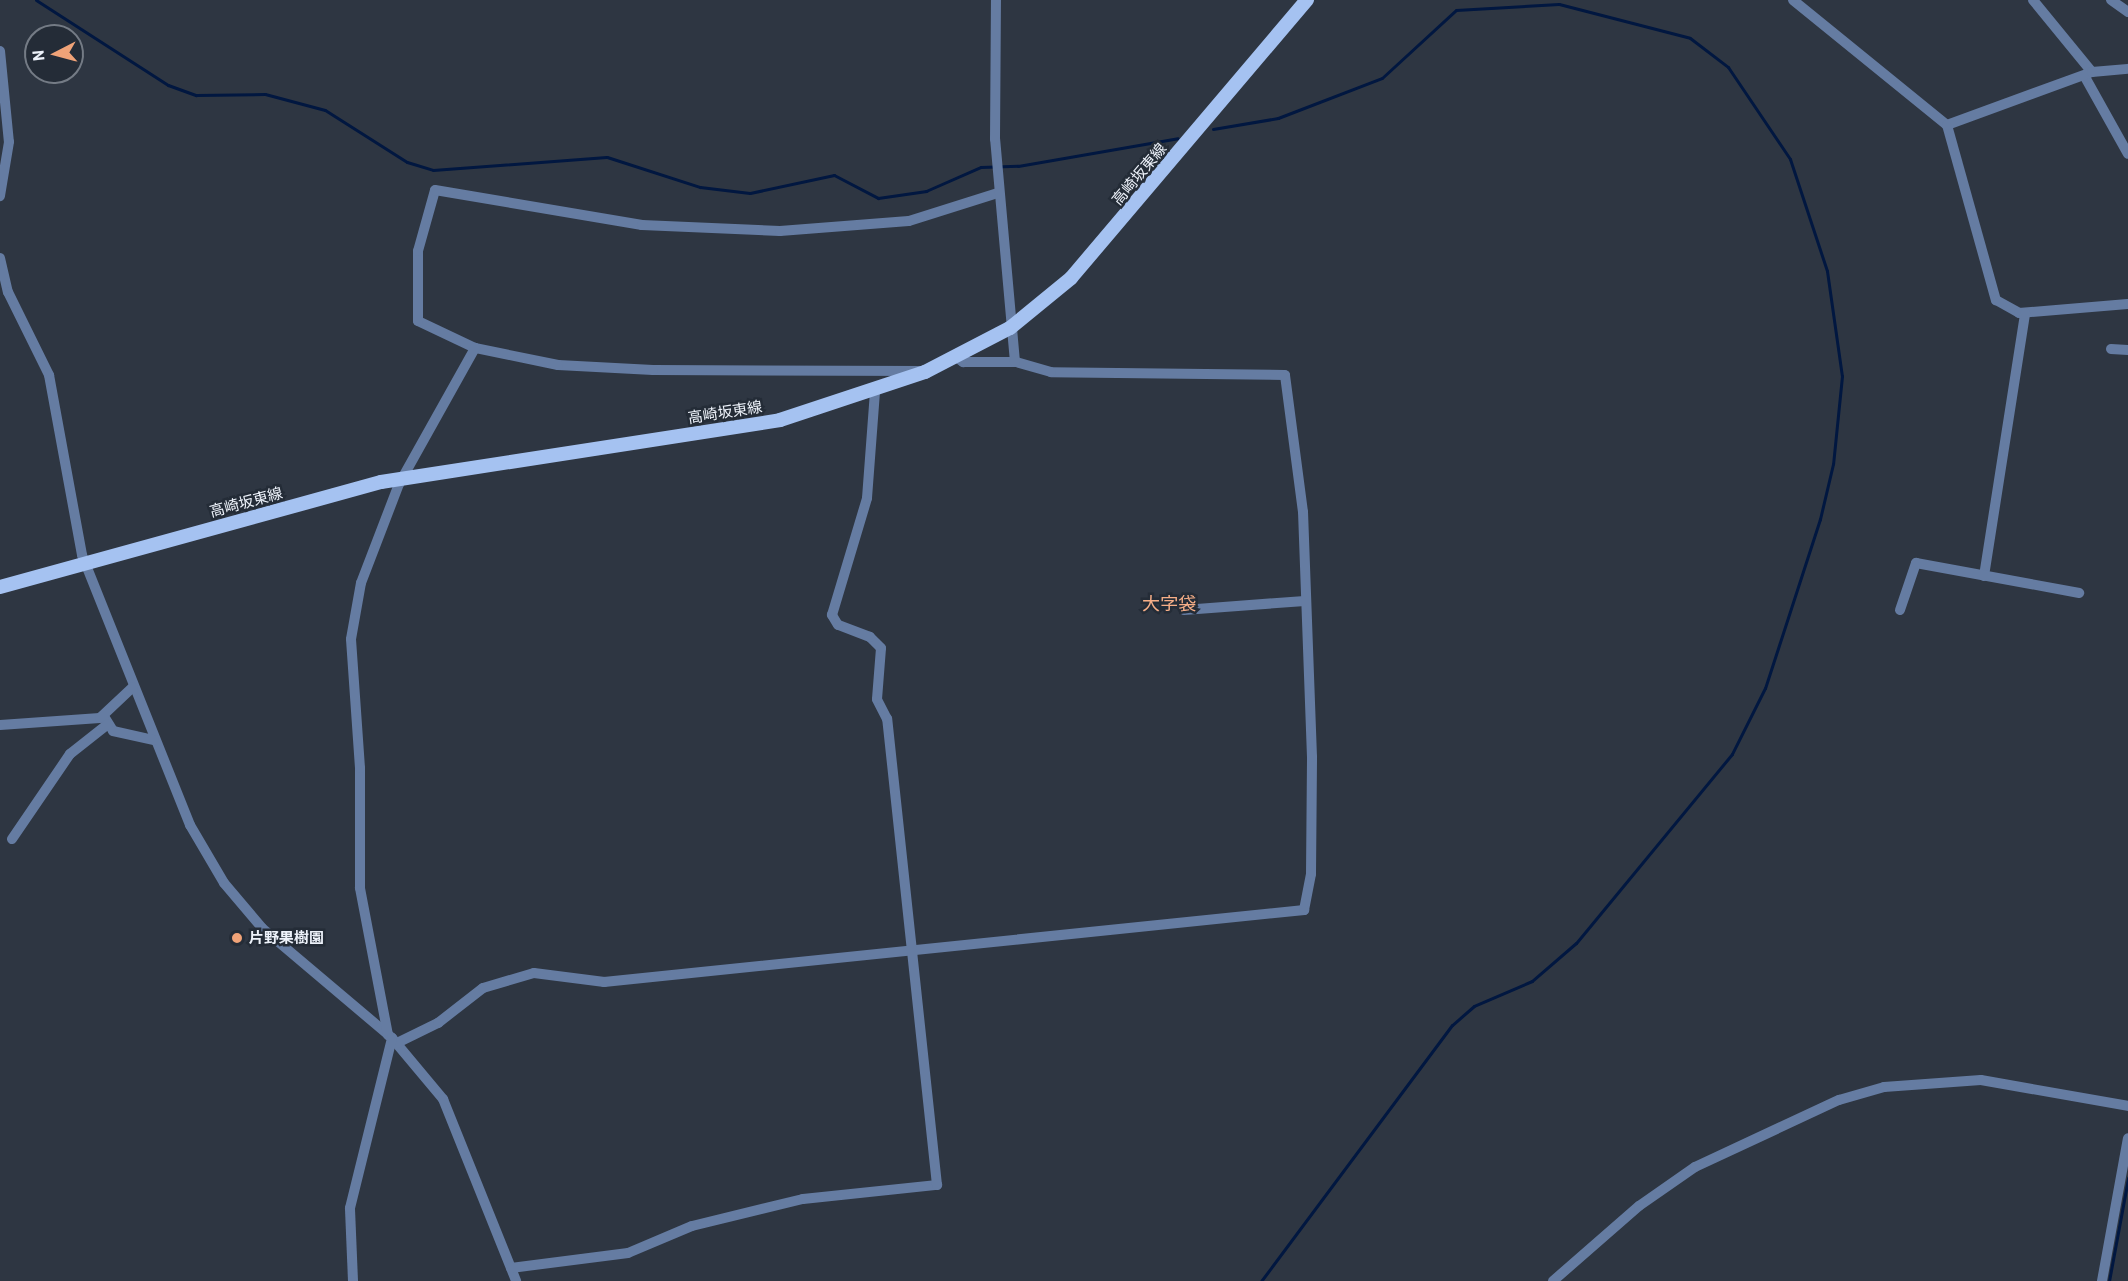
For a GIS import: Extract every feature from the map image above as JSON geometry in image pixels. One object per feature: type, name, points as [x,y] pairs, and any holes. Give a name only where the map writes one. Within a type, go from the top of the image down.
[{"type":"main road","name":"高崎坂東線","points":[[0,587],[404,477],[772,421],[875,392],[925,372],[1010,328],[1071,278],[1307,0]]},
{"type":"street","points":[[996,0],[998,193],[1015,362]]},
{"type":"street","points":[[1793,0],[1947,125],[1992,294],[2010,310],[2025,313],[2128,304]]},
{"type":"street","points":[[2033,0],[2088,75],[2128,154]]},
{"type":"street","points":[[2111,0],[2128,12]]},
{"type":"street","points":[[0,51],[9,113],[0,196]]},
{"type":"street","points":[[1947,125],[2088,75],[2128,69]]},
{"type":"street","points":[[925,372],[641,370],[558,365],[476,348],[418,321],[418,252],[435,190],[642,225],[780,231],[909,221],[998,193]]},
{"type":"street","points":[[0,258],[8,292],[49,375],[69,510],[85,564],[154,740],[200,844],[244,908],[274,940],[392,1039],[443,1099],[516,1281]]},
{"type":"street","points":[[1984,576],[2025,313]]},
{"type":"street","points":[[353,1281],[350,1208],[392,1039],[360,888],[360,768],[351,649],[361,583],[404,477],[476,348]]},
{"type":"street","points":[[2111,349],[2128,350]]},
{"type":"street","points":[[392,1039],[438,1023],[483,988],[534,973],[604,982],[1304,910],[1311,874],[1312,758],[1299,477],[1284,372],[1051,372],[1015,362],[963,362],[956,357]]},
{"type":"street","points":[[511,1268],[628,1253],[692,1226],[803,1199],[937,1185],[886,719],[877,699],[881,648],[870,637],[837,625],[832,615],[867,498],[875,392]]},
{"type":"street","points":[[1900,610],[1916,563],[2079,593]]},
{"type":"street","points":[[1184,610],[1305,601]]},
{"type":"street","points":[[12,839],[70,754],[106,720],[133,687]]},
{"type":"street","points":[[106,720],[113,731],[154,740]]},
{"type":"street","points":[[0,725],[106,720]]},
{"type":"street","points":[[1553,1281],[1639,1206],[1695,1167],[1873,1090],[1982,1080],[2128,1106]]},
{"type":"street","points":[[2102,1281],[2128,1138]]},
{"type":"waterway","points":[[36,0],[168,85],[196,95],[265,94],[325,110],[407,162],[433,170],[607,157],[700,187],[750,193],[834,175],[878,198],[926,191],[981,167],[1018,166],[1178,138]]},
{"type":"waterway","points":[[1213,129],[1278,118],[1382,78],[1456,10],[1559,4],[1690,38],[1728,67],[1790,159],[1827,271],[1842,376],[1833,464],[1820,519],[1765,688],[1732,754],[1576,943],[1532,981],[1474,1006],[1452,1025],[1261,1281]]},
{"type":"waterway","points":[[2109,1281],[2128,1178]]},
{"type":"place","name":"片野果樹園","points":[[237,938]]},
{"type":"district","name":"大字袋","points":[[1169,603]]}]
